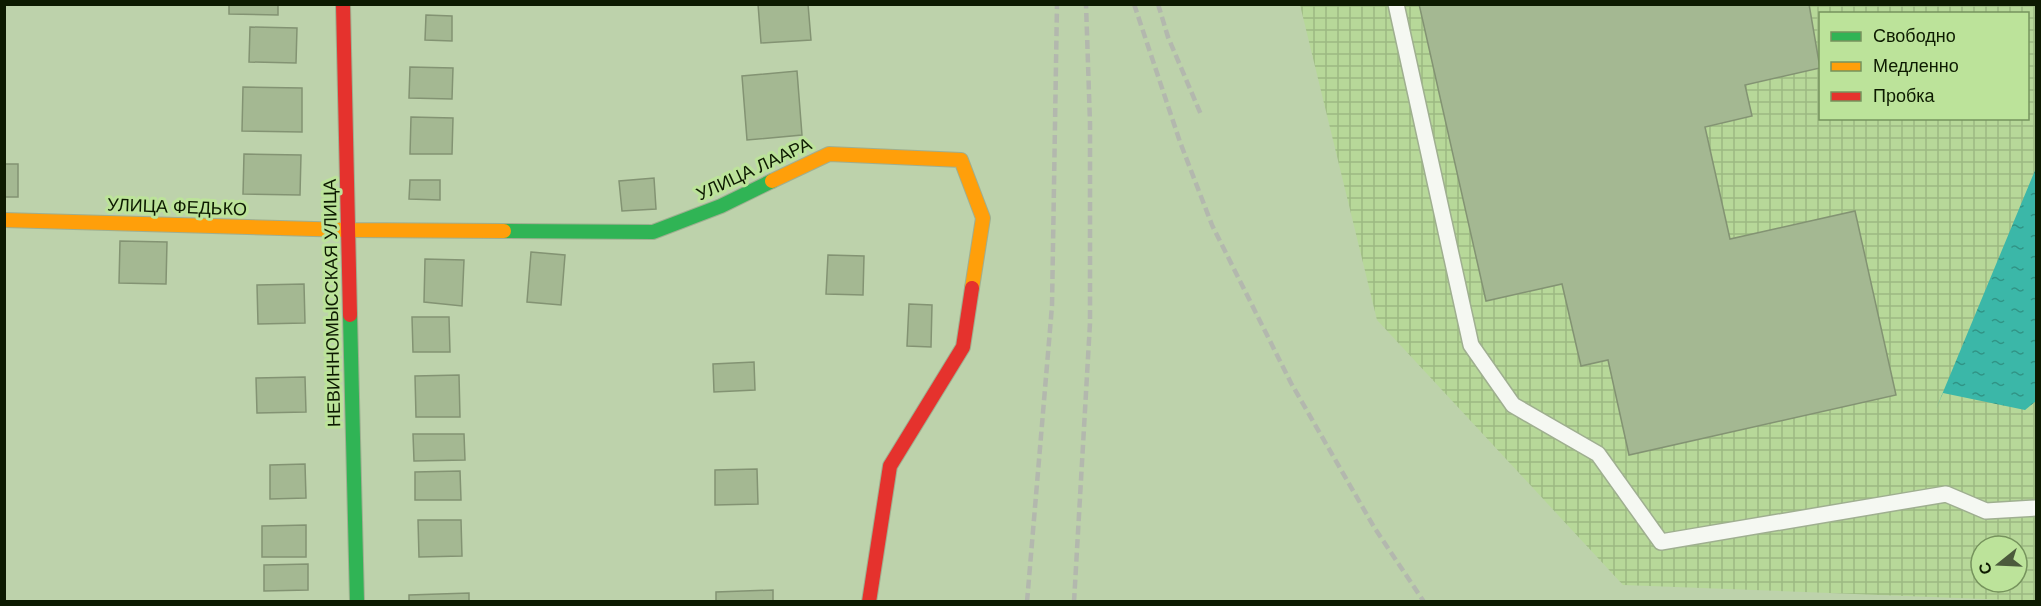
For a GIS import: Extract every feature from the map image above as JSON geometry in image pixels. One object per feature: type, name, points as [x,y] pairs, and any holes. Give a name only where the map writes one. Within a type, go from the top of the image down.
[{"type":"street","name":"НЕВИННОМЫССКАЯ УЛИЦА","points":[[343,4],[357,602]]},
{"type":"street","name":"УЛИЦА ЛААРА","points":[[348,230],[653,232],[721,206],[829,154],[961,160],[983,218],[963,347],[890,466],[869,602]]},
{"type":"street","name":"УЛИЦА ФЕДЬКО","points":[[4,220],[348,230]]},
{"type":"lane","points":[[1396,4],[1471,345],[1513,405],[1598,454],[1661,542],[1946,495],[1986,511],[2037,508]]},
{"type":"shaded area","points":[[1300,5],[2036,5],[2036,601],[1623,585],[1377,320]]},
{"type":"water","points":[[2036,168],[2036,401],[2025,410],[1943,393],[1936,409]]},
{"type":"building","points":[[229,4],[278,4],[278,15],[229,14]]},
{"type":"building","points":[[758,4],[808,4],[811,40],[761,43]]},
{"type":"building","points":[[1419,4],[1809,4],[1819,68],[1745,85],[1752,116],[1705,127],[1730,239],[1855,211],[1896,395],[1629,455],[1608,360],[1581,366],[1562,284],[1486,301]]},
{"type":"building","points":[[426,15],[452,16],[452,41],[425,40]]},
{"type":"building","points":[[250,27],[297,28],[296,63],[249,62]]},
{"type":"building","points":[[410,67],[453,68],[452,99],[409,98]]},
{"type":"building","points":[[797,71],[802,135],[747,140],[742,76]]},
{"type":"building","points":[[243,87],[302,88],[302,132],[242,131]]},
{"type":"building","points":[[411,117],[453,118],[452,154],[410,154]]},
{"type":"building","points":[[244,154],[301,155],[300,195],[243,194]]},
{"type":"building","points":[[4,164],[18,164],[18,197],[4,197]]},
{"type":"building","points":[[654,178],[656,209],[622,211],[619,181]]},
{"type":"building","points":[[410,180],[440,180],[440,200],[409,199]]},
{"type":"building","points":[[120,241],[167,242],[166,284],[119,283]]},
{"type":"building","points":[[531,252],[565,255],[561,305],[527,302]]},
{"type":"building","points":[[828,255],[864,256],[863,295],[826,294]]},
{"type":"building","points":[[425,259],[464,260],[462,306],[424,302]]},
{"type":"building","points":[[304,284],[305,323],[258,324],[257,285]]},
{"type":"building","points":[[909,304],[932,305],[931,347],[907,346]]},
{"type":"building","points":[[412,317],[449,317],[450,352],[413,352]]},
{"type":"building","points":[[754,362],[755,390],[714,392],[713,364]]},
{"type":"building","points":[[459,375],[460,417],[416,417],[415,376]]},
{"type":"building","points":[[305,377],[306,412],[257,413],[256,378]]},
{"type":"building","points":[[413,434],[464,434],[465,460],[414,461]]},
{"type":"building","points":[[305,464],[306,498],[270,499],[270,465]]},
{"type":"building","points":[[757,469],[758,504],[715,505],[715,470]]},
{"type":"building","points":[[460,471],[461,500],[415,500],[415,472]]},
{"type":"building","points":[[418,520],[461,520],[462,556],[419,557]]},
{"type":"building","points":[[306,525],[306,557],[262,557],[262,526]]},
{"type":"building","points":[[308,564],[308,590],[264,591],[264,565]]},
{"type":"building","points":[[773,590],[773,602],[716,602],[716,592]]},
{"type":"building","points":[[469,593],[469,602],[409,602],[409,595]]},
{"type":"railway","points":[[1027,602],[1052,306],[1057,4]]},
{"type":"railway","points":[[1074,602],[1090,323],[1090,123],[1086,4]]},
{"type":"railway","points":[[1134,4],[1180,142],[1212,225],[1291,383],[1374,527],[1424,602]]},
{"type":"railway","points":[[1158,4],[1168,37],[1202,117]]},
{"type":"traffic: fast","points":[[504,231],[653,232],[721,206],[772,181]]},
{"type":"traffic: fast","points":[[350,315],[357,602]]},
{"type":"traffic: slow","points":[[772,181],[829,154],[961,160],[983,218],[972,288]]},
{"type":"traffic: slow","points":[[4,220],[348,230],[504,231]]},
{"type":"traffic: jam","points":[[343,4],[350,315]]},
{"type":"traffic: jam","points":[[869,602],[890,466],[963,347],[972,288]]}]
